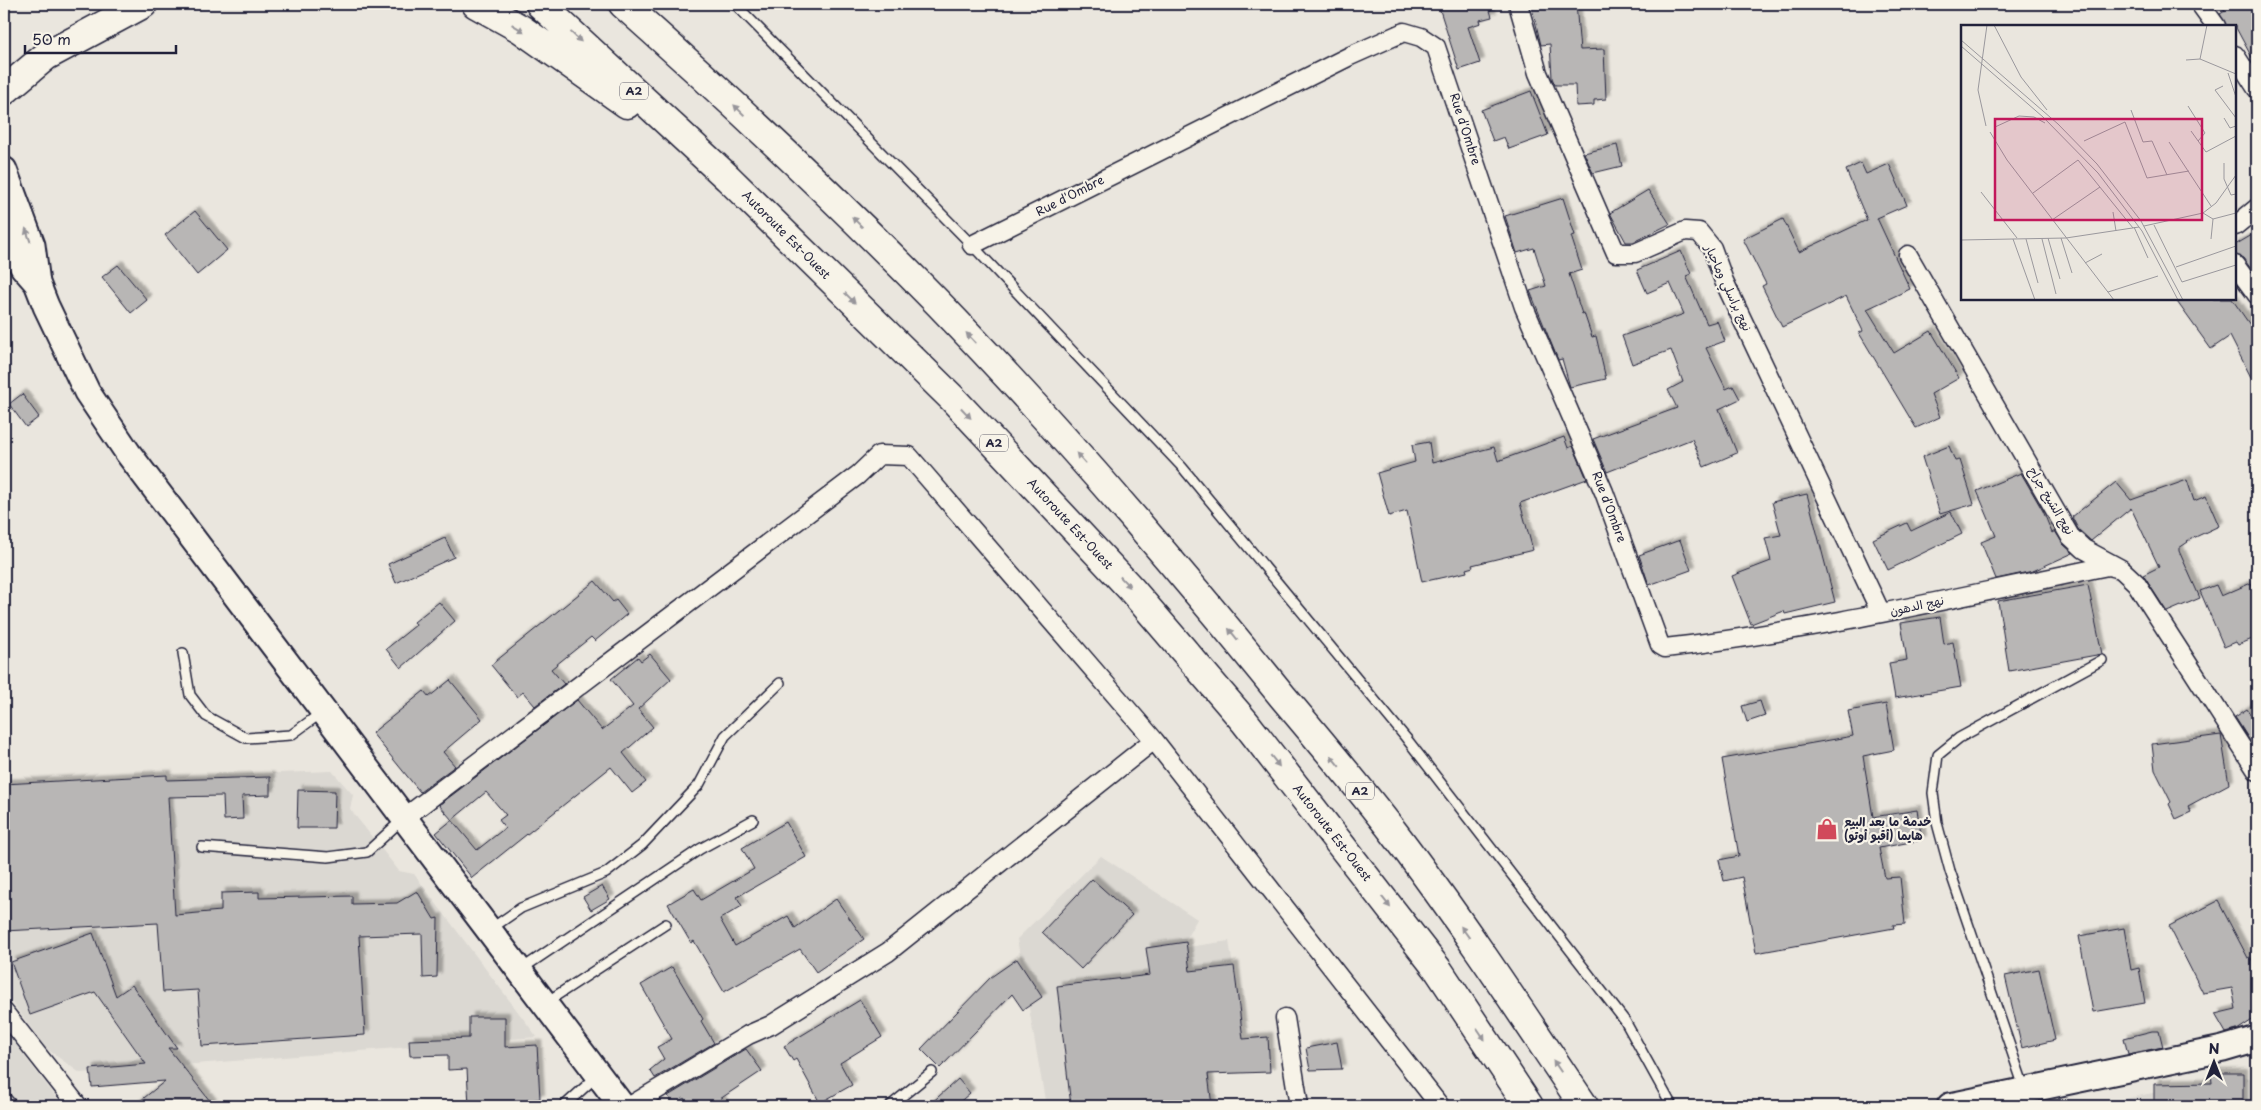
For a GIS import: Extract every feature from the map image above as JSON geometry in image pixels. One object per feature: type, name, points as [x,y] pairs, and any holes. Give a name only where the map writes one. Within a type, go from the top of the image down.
[{"type":"highway","points":[[4,91],[46,56],[143,4]]},
{"type":"highway","points":[[476,4],[520,29],[570,63],[728,178]]},
{"type":"highway","name":"Autoroute Est-Ouest","points":[[540,4],[728,178],[952,398],[1137,596],[1245,722],[1439,971],[1529,1106]]},
{"type":"highway","name":"A2","points":[[623,4],[687,60],[855,220],[939,304],[1132,515],[1227,627],[1395,834],[1488,963],[1584,1106]]},
{"type":"highway","points":[[640,4],[687,60]]},
{"type":"main road","points":[[4,170],[32,246],[37,283],[87,392],[128,453],[622,1106]]},
{"type":"main road","points":[[7,244],[37,283]]},
{"type":"main road","points":[[1950,1106],[2223,1049],[2257,1039]]},
{"type":"street","name":"نهج براسلي وماجبار","points":[[1518,4],[1538,73],[1616,252],[1635,252],[1685,231],[1699,232],[1712,248],[1724,281],[1881,613]]},
{"type":"street","points":[[2200,4],[2215,25]]},
{"type":"street","name":"Rue d'Ombre","points":[[972,245],[1350,56],[1404,32],[1421,37],[1436,47],[1524,307],[1604,492],[1660,646],[1665,648],[1711,642]]},
{"type":"street","points":[[2236,57],[2257,89]]},
{"type":"street","points":[[2236,225],[2257,208]]},
{"type":"street","name":"نهج الشيخ جراح","points":[[1908,255],[2070,536],[2084,549],[2122,569],[2136,583],[2257,771]]},
{"type":"street","points":[[2236,266],[2257,295]]},
{"type":"street","points":[[404,818],[858,475],[879,455],[909,456],[1154,740],[1440,1106]]},
{"type":"street","name":"نهج الدهون","points":[[1711,642],[1881,613],[2108,566],[2122,569]]},
{"type":"street","points":[[630,1106],[748,1036],[771,1025],[888,952],[1154,740]]},
{"type":"street","points":[[4,1012],[78,1106]]},
{"type":"street","points":[[1284,1018],[1299,1106]]},
{"type":"lane","points":[[735,4],[972,245],[1182,467],[1406,738],[1625,1021],[1672,1106]]},
{"type":"lane","points":[[183,653],[190,695],[195,702],[206,716],[246,738],[291,735],[324,711]]},
{"type":"lane","points":[[2025,1091],[1950,871],[1937,823],[1933,793],[1938,754],[1959,738],[2102,660]]},
{"type":"lane","points":[[489,930],[521,908],[606,873],[642,845],[699,785],[726,736],[780,683]]},
{"type":"lane","points":[[202,847],[328,857],[367,852],[404,818]]},
{"type":"lane","points":[[520,971],[700,848],[753,820]]},
{"type":"lane","points":[[544,1003],[666,924]]},
{"type":"lane","points":[[890,1106],[932,1072]]},
{"type":"lane","points":[[564,1106],[599,1075]]},
{"type":"lane","points":[[4,1096],[13,1106]]},
{"type":"shaded area","points":[[332,771],[353,795],[350,809],[399,871],[414,874],[537,1037],[80,1073],[47,1049],[4,992],[4,784]]},
{"type":"shaded area","points":[[1101,856],[1197,919],[1182,946],[1147,953],[1229,941],[1242,1022],[1205,1028],[1215,1106],[1046,1106],[1017,939]]},
{"type":"shaded area","points":[[4,1030],[63,1106],[4,1106]]},
{"type":"shaded area","points":[[2239,1075],[2257,1080],[2257,1106],[2090,1106]]},
{"type":"building","points":[[1438,4],[1488,4],[1492,17],[1480,20],[1481,23],[1468,27],[1480,63],[1459,70]]},
{"type":"building","points":[[1531,4],[1576,4],[1580,50],[1604,49],[1606,99],[1594,100],[1594,105],[1576,106],[1575,85],[1555,85],[1552,78],[1550,44],[1541,45]]},
{"type":"building","points":[[2221,4],[2251,4],[2257,15],[2257,67],[2236,25],[2226,25],[2220,14],[2225,11]]},
{"type":"building","points":[[1531,91],[1548,135],[1509,149],[1504,137],[1493,141],[1481,110]]},
{"type":"building","points":[[1617,145],[1622,166],[1593,173],[1584,153]]},
{"type":"building","points":[[1861,163],[1866,174],[1889,164],[1907,205],[1877,218],[1910,289],[1867,309],[1894,353],[1931,331],[1959,378],[1931,394],[1940,417],[1916,428],[1859,333],[1863,331],[1846,296],[1782,327],[1762,286],[1766,284],[1743,239],[1783,219],[1799,252],[1867,220],[1846,170]]},
{"type":"building","points":[[1648,190],[1670,224],[1633,242],[1626,242],[1610,213]]},
{"type":"building","points":[[1563,198],[1575,235],[1571,236],[1582,270],[1569,274],[1582,314],[1584,313],[1592,337],[1596,336],[1606,379],[1570,387],[1562,359],[1558,360],[1530,291],[1546,286],[1534,248],[1517,253],[1505,216]]},
{"type":"building","points":[[195,211],[227,250],[197,275],[165,235]]},
{"type":"building","points":[[2257,232],[2257,277],[2243,258],[2236,255],[2236,244]]},
{"type":"building","points":[[1681,251],[1691,274],[1686,276],[1707,324],[1717,321],[1725,341],[1706,348],[1726,389],[1733,386],[1740,399],[1719,409],[1737,453],[1704,467],[1692,439],[1607,472],[1593,439],[1677,408],[1668,390],[1683,382],[1671,350],[1632,364],[1622,336],[1684,314],[1670,283],[1647,293],[1637,270]]},
{"type":"building","points":[[118,265],[147,300],[131,313],[102,277]]},
{"type":"building","points":[[2176,300],[2233,300],[2257,335],[2257,389],[2230,336],[2211,349]]},
{"type":"building","points":[[22,394],[39,417],[26,427],[9,404]]},
{"type":"building","points":[[1564,437],[1568,448],[1573,446],[1587,479],[1520,503],[1533,550],[1472,565],[1473,567],[1466,569],[1467,572],[1422,582],[1407,511],[1389,516],[1377,473],[1415,462],[1412,445],[1429,442],[1432,463],[1494,447],[1498,461]]},
{"type":"building","points":[[1949,446],[1955,461],[1960,460],[1974,504],[1940,514],[1922,457]]},
{"type":"building","points":[[2021,473],[2043,511],[2052,533],[2055,531],[2063,544],[2073,553],[2033,571],[1996,579],[1981,542],[1996,536],[1977,491]]},
{"type":"building","points":[[2187,480],[2194,501],[2206,496],[2219,526],[2187,541],[2179,548],[2200,598],[2167,612],[2143,575],[2159,567],[2131,508],[2091,541],[2078,529],[2072,517],[2116,482],[2131,500]]},
{"type":"building","points":[[1807,494],[1835,602],[1785,614],[1784,611],[1751,624],[1732,576],[1771,561],[1765,538],[1781,535],[1772,502]]},
{"type":"building","points":[[1951,512],[1962,534],[1888,570],[1873,539],[1907,523],[1911,531]]},
{"type":"building","points":[[445,538],[454,557],[396,583],[388,564]]},
{"type":"building","points":[[1680,540],[1691,570],[1649,585],[1639,555]]},
{"type":"building","points":[[595,581],[613,602],[616,600],[627,614],[595,641],[591,637],[551,669],[564,684],[535,706],[523,692],[517,697],[491,665]]},
{"type":"building","points":[[2251,583],[2257,596],[2257,637],[2238,645],[2236,642],[2224,647],[2200,591],[2216,585],[2221,596]]},
{"type":"building","points":[[2088,585],[2102,654],[2009,671],[1998,601]]},
{"type":"building","points":[[439,602],[455,621],[401,668],[386,649],[416,625],[414,622]]},
{"type":"building","points":[[1940,617],[1944,644],[1953,642],[1961,687],[1895,698],[1889,663],[1907,660],[1901,623]]},
{"type":"building","points":[[650,654],[671,679],[638,709],[653,727],[623,753],[646,782],[632,793],[611,767],[472,878],[436,833],[452,820],[439,805],[577,700],[602,730],[633,706],[611,679],[638,657],[641,661]],"holes":[[[486,792],[506,815],[499,820],[505,828],[477,850],[452,820]]]},
{"type":"building","points":[[450,680],[482,719],[443,752],[455,766],[420,792],[372,733],[424,691],[429,697]]},
{"type":"building","points":[[1760,701],[1765,716],[1747,722],[1742,706]]},
{"type":"building","name":"خدمة ما بعد البيع هايما (أقبو أوتو)","points":[[1886,704],[1894,750],[1863,756],[1873,817],[1917,810],[1922,840],[1879,848],[1885,878],[1900,877],[1905,924],[1893,925],[1894,928],[1756,953],[1742,877],[1724,881],[1719,860],[1739,856],[1722,759],[1853,736],[1848,711]]},
{"type":"building","points":[[2247,709],[2252,717],[2257,713],[2257,752],[2235,717]]},
{"type":"building","points":[[2221,735],[2229,784],[2188,806],[2191,812],[2176,819],[2169,804],[2171,802],[2155,770],[2152,744]]},
{"type":"building","points":[[167,775],[167,780],[270,777],[270,795],[242,796],[243,819],[224,820],[223,796],[168,797],[175,915],[221,911],[221,893],[259,892],[259,898],[352,896],[352,904],[397,903],[417,891],[434,919],[438,918],[437,977],[423,978],[422,934],[359,936],[365,1035],[202,1046],[198,990],[163,992],[158,923],[4,931],[4,784]]},
{"type":"building","points":[[298,790],[335,791],[334,828],[297,828]]},
{"type":"building","points":[[786,822],[806,857],[737,897],[742,906],[720,919],[735,946],[788,916],[795,928],[836,899],[864,939],[816,972],[800,949],[724,992],[694,941],[691,943],[668,904],[694,889],[701,900],[754,869],[742,848]]},
{"type":"building","points":[[1092,879],[1132,915],[1081,969],[1042,932]]},
{"type":"building","points":[[602,886],[610,899],[591,910],[583,897]]},
{"type":"building","points":[[2218,901],[2248,958],[2250,957],[2257,967],[2257,1017],[2237,1030],[2226,1033],[2215,1014],[2236,1009],[2232,988],[2203,993],[2169,926]]},
{"type":"building","points":[[2124,928],[2131,970],[2139,968],[2145,1003],[2093,1012],[2079,936]]},
{"type":"building","points":[[93,933],[116,996],[132,985],[177,1048],[168,1048],[214,1106],[134,1106],[165,1081],[92,1087],[90,1069],[146,1064],[95,992],[30,1015],[11,962]]},
{"type":"building","points":[[1186,942],[1190,971],[1234,966],[1243,1039],[1268,1037],[1270,1072],[1208,1074],[1212,1106],[1071,1106],[1057,986],[1150,975],[1146,948]]},
{"type":"building","points":[[1017,959],[1042,997],[1023,1010],[1012,994],[940,1068],[921,1049],[991,977]]},
{"type":"building","points":[[672,967],[703,1019],[701,1021],[714,1043],[655,1078],[650,1070],[664,1059],[657,1047],[672,1039],[641,985]]},
{"type":"building","points":[[2039,969],[2055,1040],[2022,1048],[2005,976]]},
{"type":"building","points":[[860,1000],[882,1037],[840,1063],[852,1085],[820,1103],[796,1059],[793,1061],[784,1046]]},
{"type":"building","points":[[469,1017],[505,1017],[505,1047],[537,1045],[540,1099],[527,1100],[528,1106],[497,1106],[497,1104],[469,1106],[467,1069],[448,1070],[448,1055],[410,1056],[409,1040],[469,1038]]},
{"type":"building","points":[[2159,1031],[2163,1047],[2128,1054],[2124,1038]]},
{"type":"building","points":[[1337,1042],[1342,1069],[1310,1070],[1306,1048]]},
{"type":"building","points":[[746,1049],[762,1071],[720,1099],[724,1106],[688,1106],[684,1098],[674,1105],[668,1096]]},
{"type":"building","points":[[2211,1073],[2243,1073],[2243,1106],[2154,1106],[2154,1084],[2212,1083]]},
{"type":"building","points":[[958,1079],[970,1093],[955,1106],[928,1106]]},
{"type":"place","name":"خدمة ما بعد البيع هايما (أقبو أوتو)","points":[[1827,829]]}]
